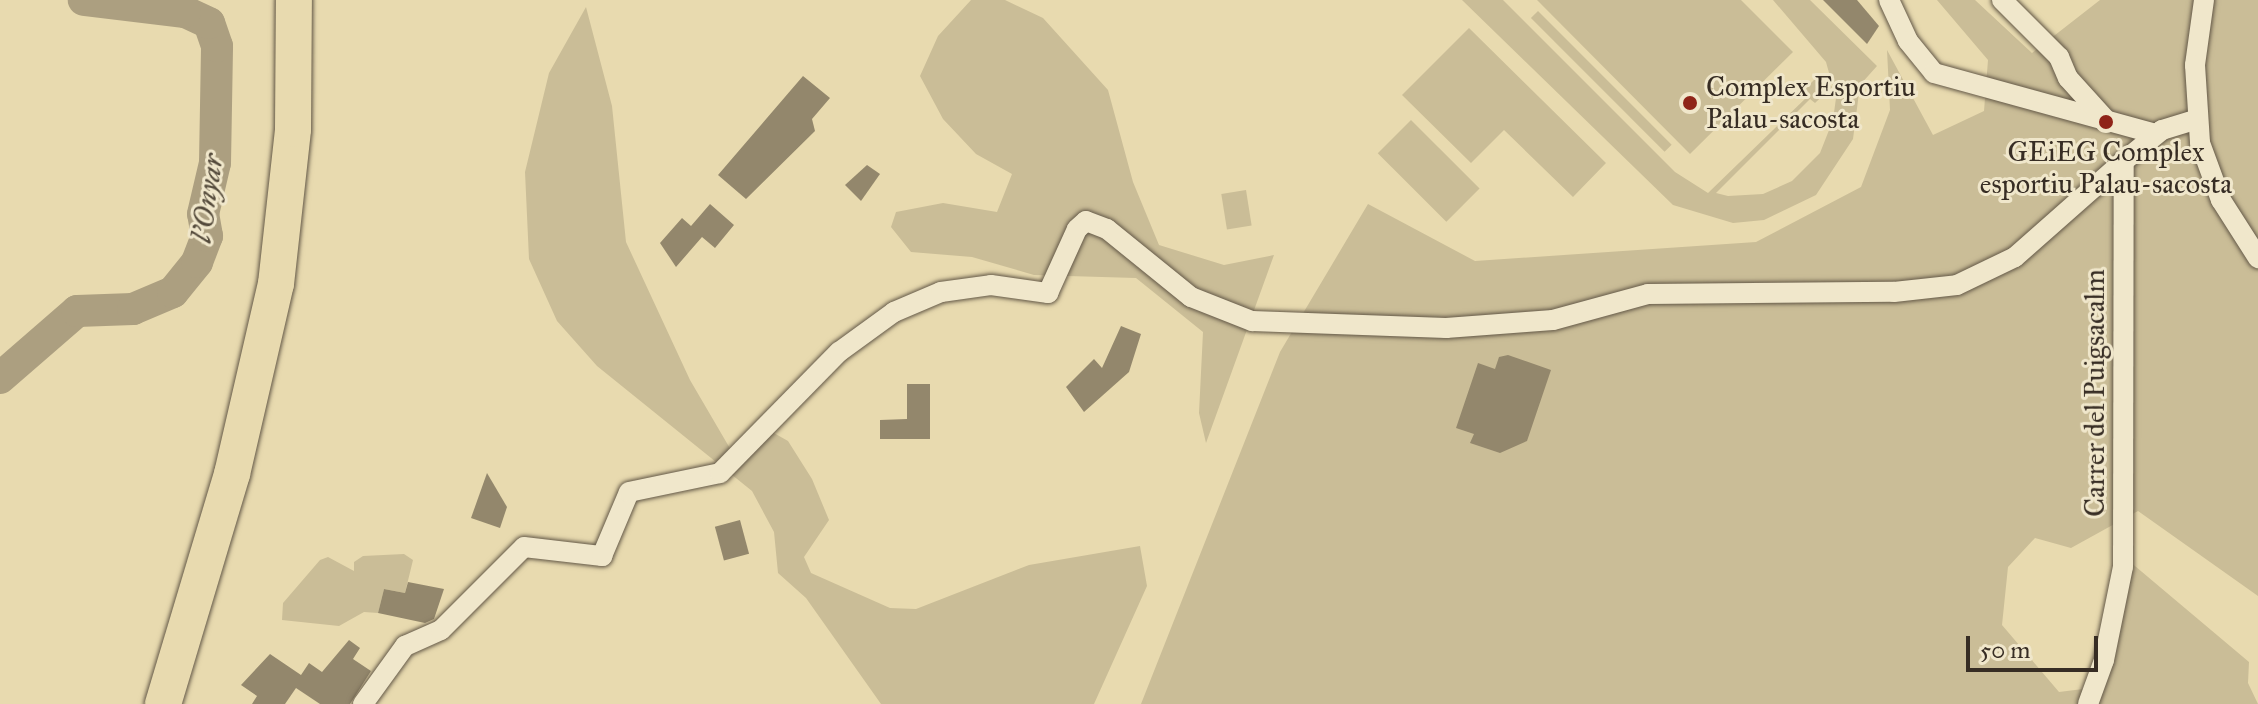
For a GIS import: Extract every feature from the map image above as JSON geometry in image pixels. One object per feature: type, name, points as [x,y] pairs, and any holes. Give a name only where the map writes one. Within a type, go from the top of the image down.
[{"type":"highway","points":[[163,704],[232,474],[276,284],[293,129],[294,0]]},
{"type":"street","points":[[1889,0],[1908,41],[1934,73],[2155,134]]},
{"type":"street","points":[[2002,0],[2059,57],[2068,78],[2107,121]]},
{"type":"street","points":[[2204,0],[2195,120],[2221,200],[2258,258]]},
{"type":"street","points":[[363,704],[405,646],[441,630],[524,547],[602,556],[629,492],[720,473],[839,352],[894,312],[941,292],[991,285],[1048,293],[1077,229],[1086,221],[1107,229],[1191,297],[1233,315],[1269,324],[1349,321],[1446,328],[1553,320],[1648,294],[1894,292],[1957,285],[2015,257],[2155,134],[2195,120]]},
{"type":"street","name":"Carrer del Puigsacalm","points":[[2088,704],[2104,660],[2123,567],[2124,161]]},
{"type":"shaded area","points":[[971,0],[1005,0],[1043,18],[1108,90],[1133,182],[1159,245],[1224,265],[1274,255],[1206,443],[1199,413],[1203,332],[1136,278],[1034,275],[972,257],[911,252],[891,227],[896,212],[943,203],[997,212],[1012,174],[976,154],[943,119],[920,76],[938,36]]},
{"type":"shaded area","points":[[1462,0],[1503,0],[1675,172],[1708,193],[1807,97],[1803,91],[1820,74],[1832,87],[1815,103],[1810,99],[1716,193],[1728,196],[1763,194],[1792,181],[1820,153],[1833,120],[1836,98],[1826,62],[1773,0],[1810,0],[1877,66],[1860,85],[1853,139],[1816,195],[1764,220],[1733,223],[1673,205]]},
{"type":"shaded area","name":"Complex Esportiu Palau-sacosta","points":[[1537,0],[1741,0],[1793,52],[1690,154]]},
{"type":"shaded area","points":[[1937,0],[1975,0],[2032,53],[2100,0],[2258,0],[2258,596],[2138,511],[2071,548],[2035,538],[2008,567],[2002,625],[2059,692],[2099,687],[2129,561],[2249,662],[2248,683],[2258,704],[1141,704],[1280,352],[1368,204],[1475,261],[1756,242],[1861,187],[1890,110],[1887,50],[1933,135],[1984,111],[1988,60]]},
{"type":"shaded area","points":[[586,7],[612,106],[626,242],[690,380],[735,457],[765,428],[788,441],[812,479],[829,520],[804,557],[811,573],[890,608],[916,609],[1029,565],[1140,546],[1147,586],[1094,704],[881,704],[806,598],[778,573],[774,532],[752,491],[597,366],[557,321],[529,259],[525,172],[549,73]]},
{"type":"shaded area","points":[[1538,11],[1672,145],[1665,152],[1531,18]]},
{"type":"shaded area","points":[[1469,28],[1606,163],[1573,197],[1504,130],[1471,163],[1402,95]]},
{"type":"shaded area","points":[[1411,120],[1480,189],[1446,222],[1378,153]]},
{"type":"shaded area","points":[[1246,190],[1252,226],[1227,229],[1221,194]]},
{"type":"shaded area","points":[[404,554],[413,560],[405,593],[384,589],[378,613],[364,612],[339,626],[282,620],[283,603],[320,560],[328,557],[354,571],[354,562],[363,556]]},
{"type":"building","name":"Complex Esportiu Palau-sacosta","points":[[1823,0],[1857,0],[1879,26],[1867,44]]},
{"type":"building","points":[[803,76],[830,98],[812,119],[815,131],[746,199],[718,175]]},
{"type":"building","points":[[867,165],[880,174],[861,201],[845,185]]},
{"type":"building","points":[[710,204],[734,225],[715,248],[702,237],[676,267],[660,243],[682,218],[691,226]]},
{"type":"building","points":[[1121,326],[1141,334],[1129,372],[1084,412],[1066,387],[1094,359],[1102,368]]},
{"type":"building","points":[[1508,355],[1551,370],[1527,441],[1500,453],[1470,443],[1474,434],[1456,428],[1478,363],[1495,369],[1499,357]]},
{"type":"building","points":[[907,384],[930,384],[930,439],[880,439],[880,420],[907,419]]},
{"type":"building","points":[[487,473],[507,507],[500,528],[471,518]]},
{"type":"building","points":[[740,520],[749,554],[724,561],[715,527]]},
{"type":"building","points":[[408,582],[444,589],[434,619],[425,623],[378,613],[384,589],[405,593]]},
{"type":"building","points":[[349,640],[360,648],[353,659],[371,671],[350,704],[320,704],[296,688],[285,704],[252,704],[257,696],[241,685],[270,654],[301,675],[309,663],[322,672]]},
{"type":"waterway","name":"l'Onyar","points":[[0,378],[77,311],[133,309],[173,292],[197,262],[207,236],[203,214],[215,163],[217,46],[209,23],[185,12],[84,0]]},
{"type":"place","name":"Complex Esportiu Palau-sacosta","points":[[1690,103]]},
{"type":"place","name":"GEiEG Complex esportiu Palau-sacosta","points":[[2106,122]]}]
